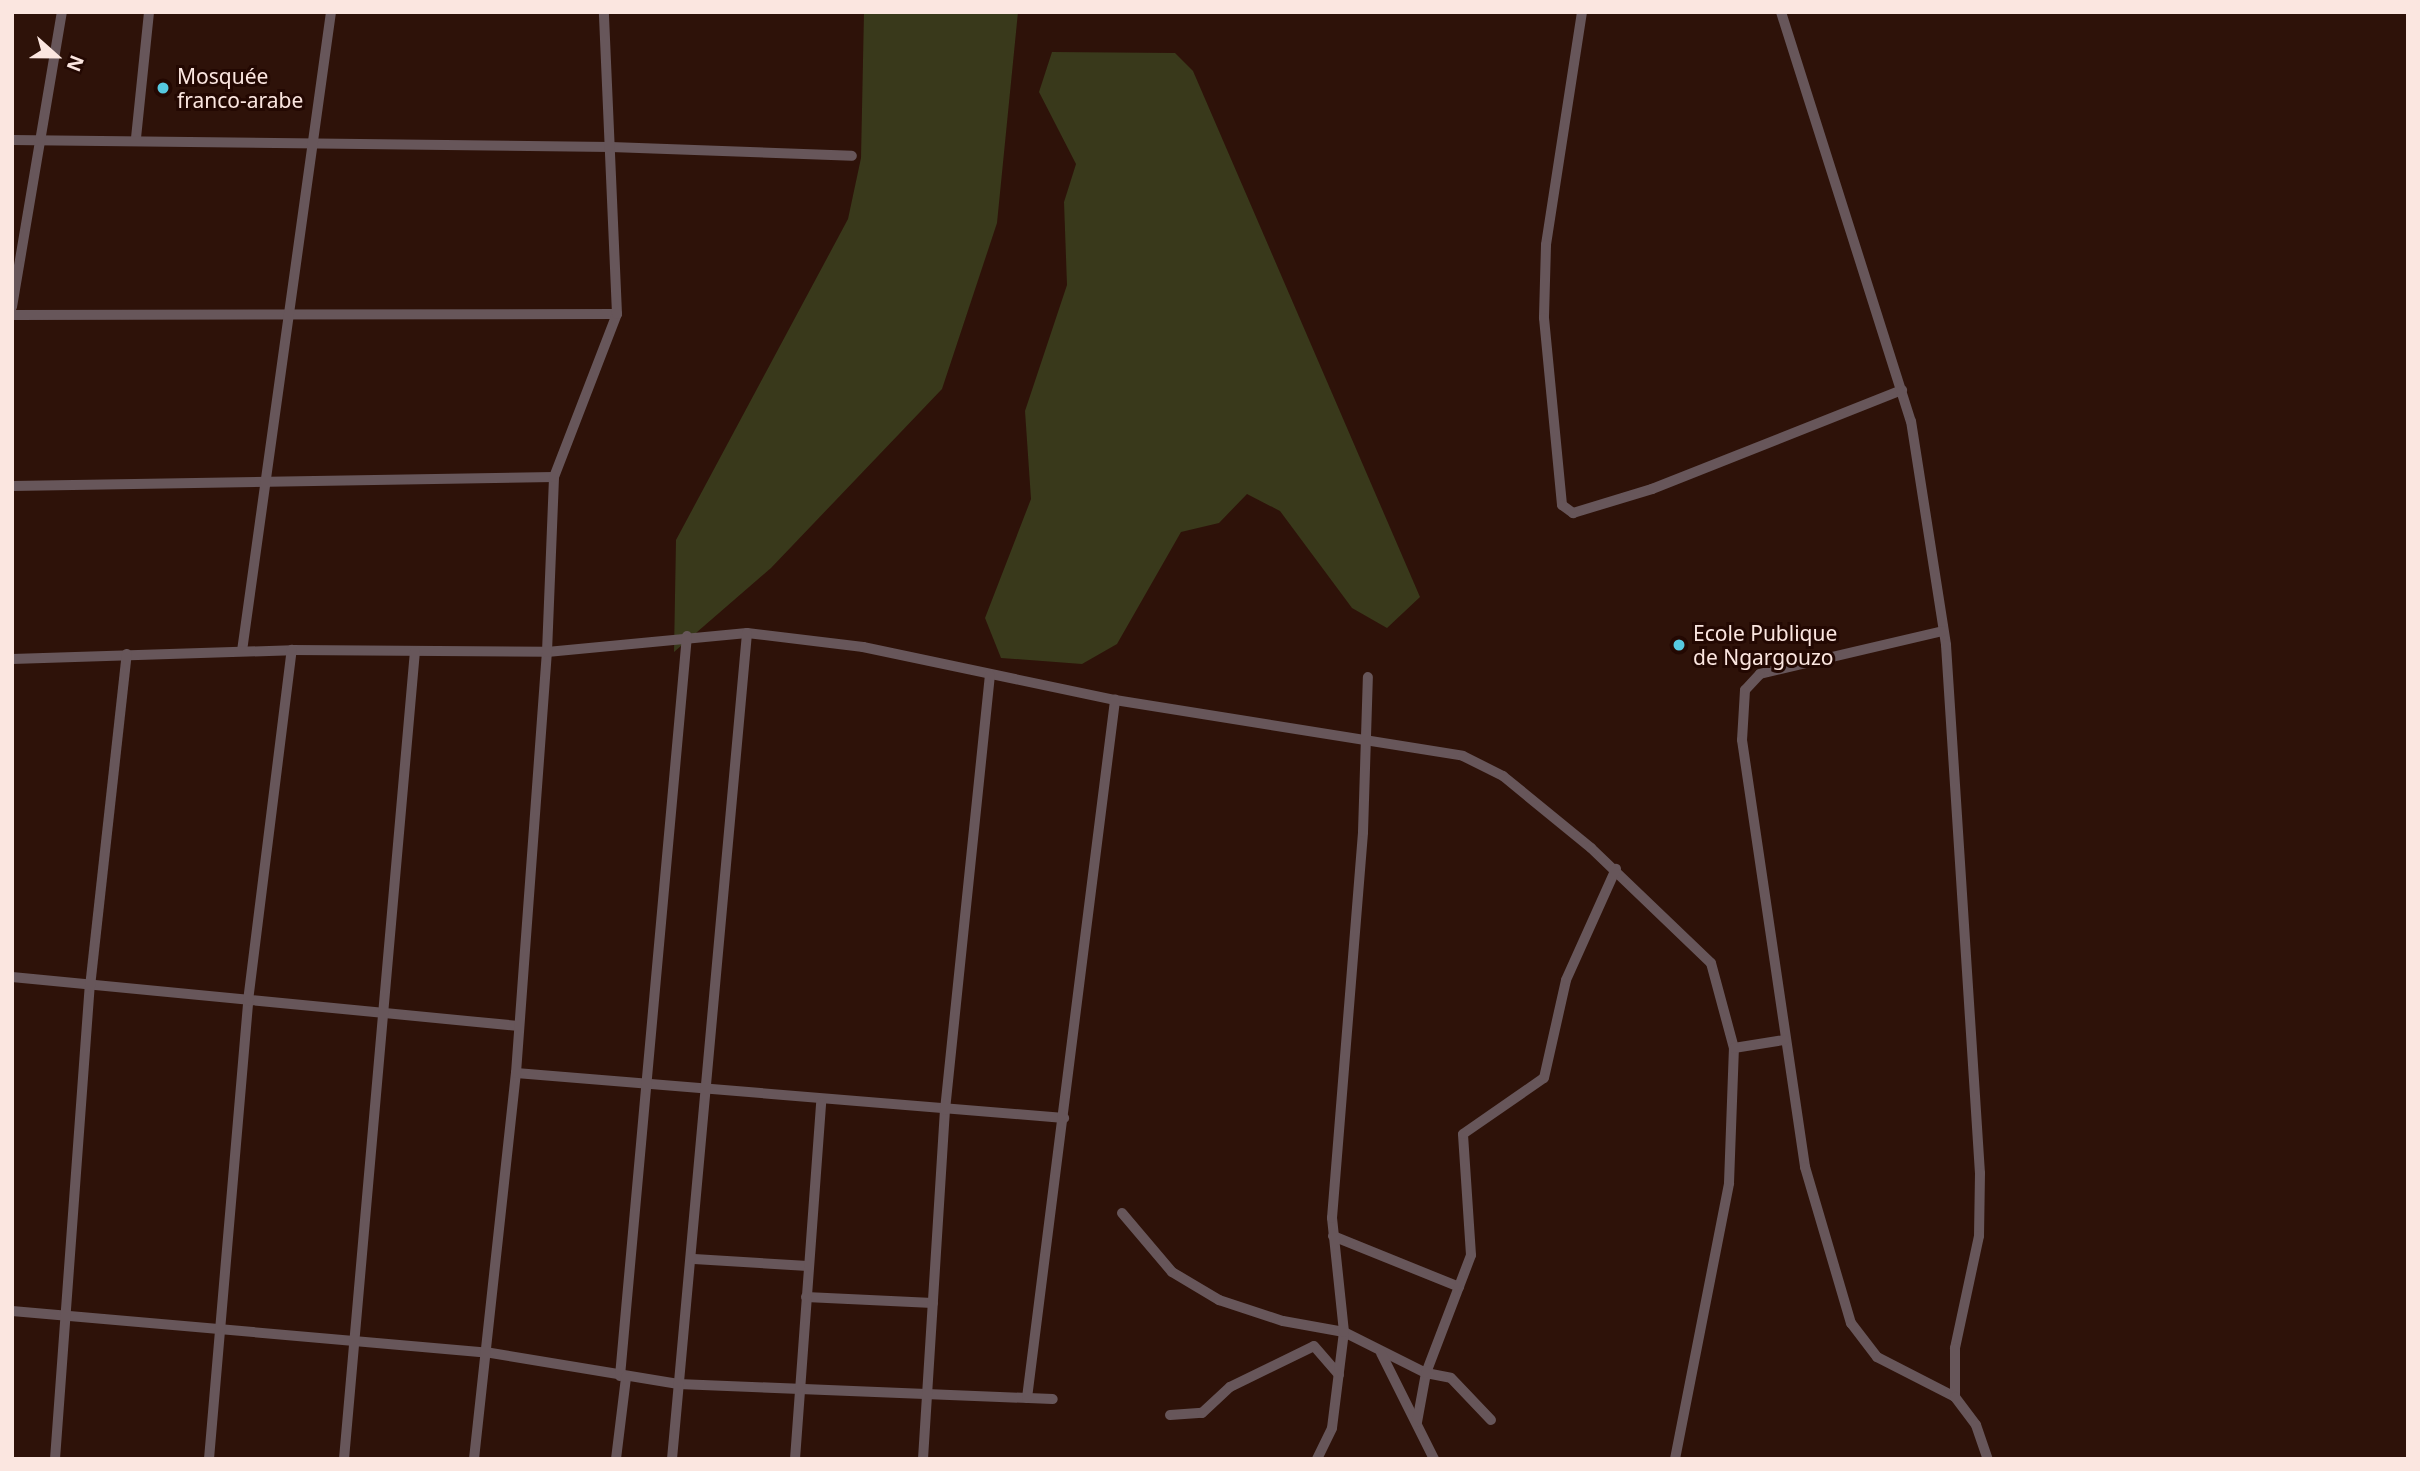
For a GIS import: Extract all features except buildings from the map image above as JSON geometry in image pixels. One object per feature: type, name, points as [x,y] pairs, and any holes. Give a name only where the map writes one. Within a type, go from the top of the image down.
[{"type":"street","points":[[12,307],[62,12]]},
{"type":"street","points":[[136,138],[149,12]]},
{"type":"street","points":[[242,651],[286,314],[331,12]]},
{"type":"street","points":[[474,1459],[516,1073],[547,652],[554,477],[617,314],[604,12]]},
{"type":"street","points":[[1582,12],[1546,257],[1544,318],[1562,505],[1573,513],[1652,489],[1902,390]]},
{"type":"street","points":[[1781,12],[1902,390],[1918,450],[1943,631],[1980,1173],[1979,1236],[1955,1349],[1955,1397]]},
{"type":"street","points":[[12,140],[136,138],[312,144],[611,147],[852,156]]},
{"type":"street","points":[[12,315],[617,314]]},
{"type":"street","points":[[12,486],[263,484],[554,477]]},
{"type":"street","points":[[1943,631],[1760,674],[1745,690],[1742,740],[1784,1040],[1805,1167],[1851,1323],[1877,1357],[1955,1397],[1976,1425],[1988,1459]]},
{"type":"street","points":[[672,1459],[678,1384],[694,1259],[747,633]]},
{"type":"street","points":[[12,659],[292,650],[547,652],[687,636],[747,633],[863,647],[1115,700],[1364,743],[1463,757],[1503,776],[1616,869],[1712,962],[1734,1048],[1729,1183],[1675,1459]]},
{"type":"street","points":[[615,1459],[687,636]]},
{"type":"street","points":[[209,1459],[248,1001],[292,650]]},
{"type":"street","points":[[344,1459],[415,651]]},
{"type":"street","points":[[55,1459],[90,987],[127,654]]},
{"type":"street","points":[[923,1459],[945,1110],[990,675]]},
{"type":"street","points":[[1317,1459],[1332,1428],[1344,1332],[1334,1236],[1339,1076],[1363,832],[1368,677]]},
{"type":"street","points":[[1027,1398],[1065,1118],[1115,700]]},
{"type":"street","points":[[1418,1422],[1426,1373],[1459,1287],[1472,1229],[1463,1134],[1544,1078],[1566,981],[1616,869]]},
{"type":"street","points":[[12,977],[90,987],[519,1026]]},
{"type":"street","points":[[1734,1048],[1784,1040]]},
{"type":"street","points":[[516,1073],[821,1103],[1065,1118]]},
{"type":"street","points":[[795,1459],[821,1103]]},
{"type":"street","points":[[1122,1213],[1172,1272],[1219,1300],[1283,1321],[1344,1332],[1381,1353],[1426,1373],[1451,1378],[1492,1420]]},
{"type":"street","points":[[1334,1236],[1459,1287]]},
{"type":"street","points":[[694,1259],[808,1266]]},
{"type":"street","points":[[806,1297],[933,1303]]},
{"type":"street","points":[[12,1311],[485,1352],[678,1384],[1053,1399]]},
{"type":"street","points":[[1170,1415],[1202,1413],[1230,1387],[1314,1346],[1339,1375]]},
{"type":"street","points":[[1381,1353],[1418,1422],[1434,1459]]},
{"type":"shaded area","points":[[864,12],[1018,12],[997,223],[942,389],[771,568],[674,652],[676,540],[848,219],[861,158]]},
{"type":"shaded area","points":[[1052,52],[1175,53],[1193,71],[1420,597],[1387,628],[1352,608],[1280,511],[1247,494],[1219,523],[1181,532],[1117,644],[1082,664],[1001,658],[985,618],[1031,499],[1025,411],[1067,285],[1064,202],[1076,164],[1039,92]]},
{"type":"place","name":"Mosquée franco-arabe","points":[[163,88]]},
{"type":"place","name":"Ecole Publique de Ngargouzo","points":[[1679,645]]}]
